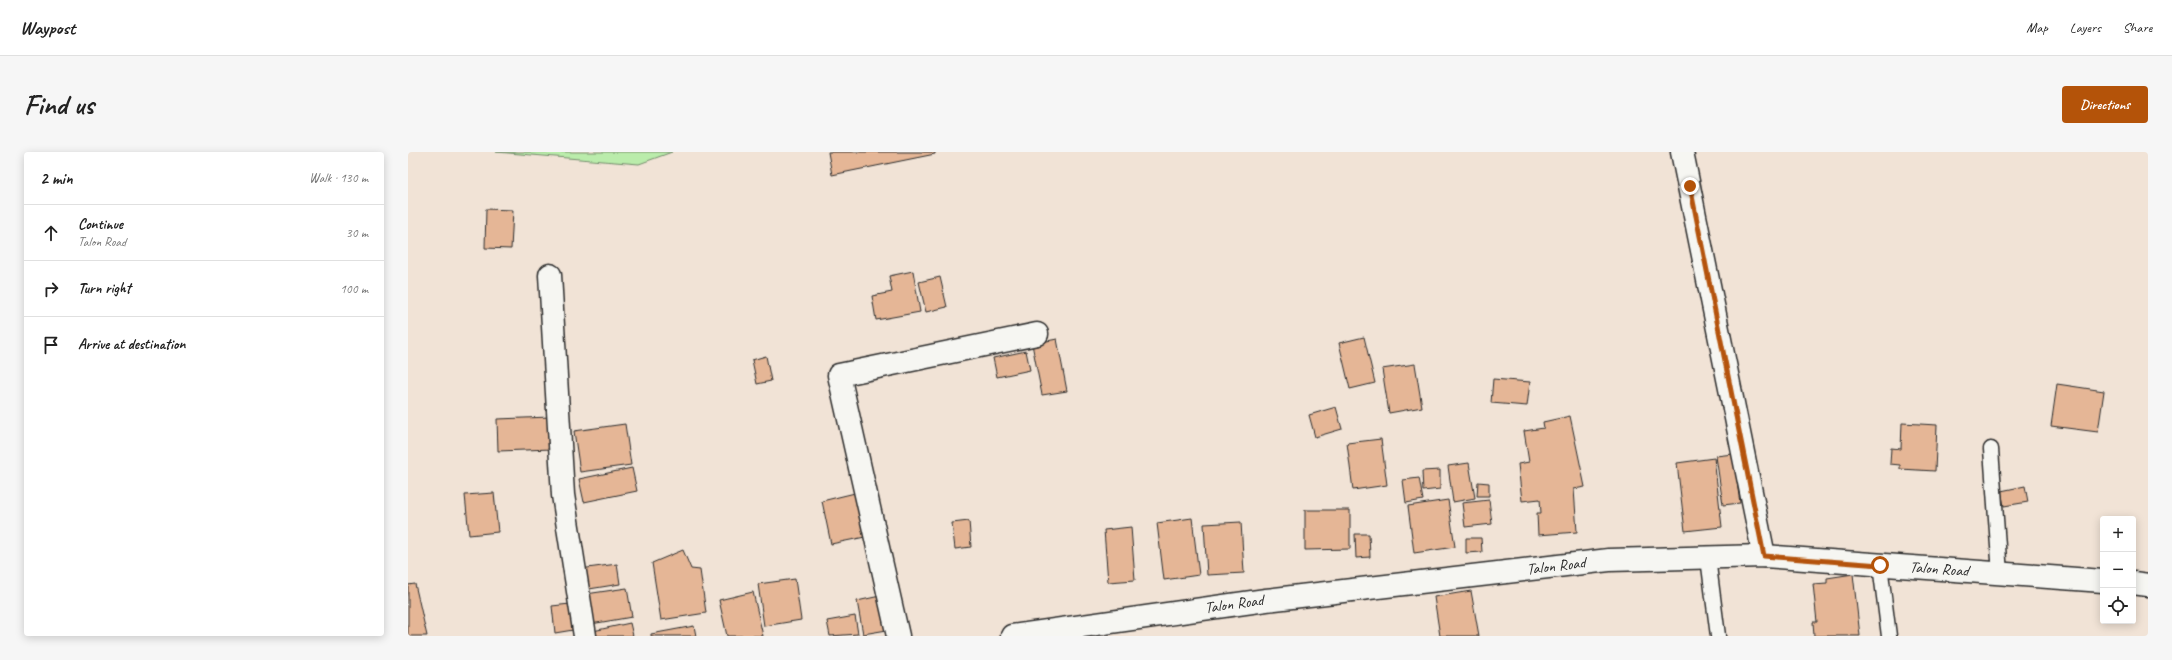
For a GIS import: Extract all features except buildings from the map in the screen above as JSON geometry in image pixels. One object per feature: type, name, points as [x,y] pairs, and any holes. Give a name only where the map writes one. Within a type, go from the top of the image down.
[{"type":"street","points":[[1682,152],[1764,556]]},
{"type":"street","points":[[550,275],[563,495],[585,636]]},
{"type":"street","points":[[898,636],[839,375],[1037,334]]},
{"type":"street","name":"Talon Road","points":[[1012,636],[1266,600],[1609,560],[1764,556],[2100,581]]},
{"type":"street","points":[[2136,584],[2148,584]]},
{"type":"lane","points":[[1991,449],[2000,574]]},
{"type":"lane","points":[[1708,558],[1718,636]]},
{"type":"lane","points":[[1880,565],[1889,636]]},
{"type":"green space","points":[[496,152],[672,152],[639,164]]},
{"type":"route","points":[[1690,186],[1764,556],[1880,565]]}]
